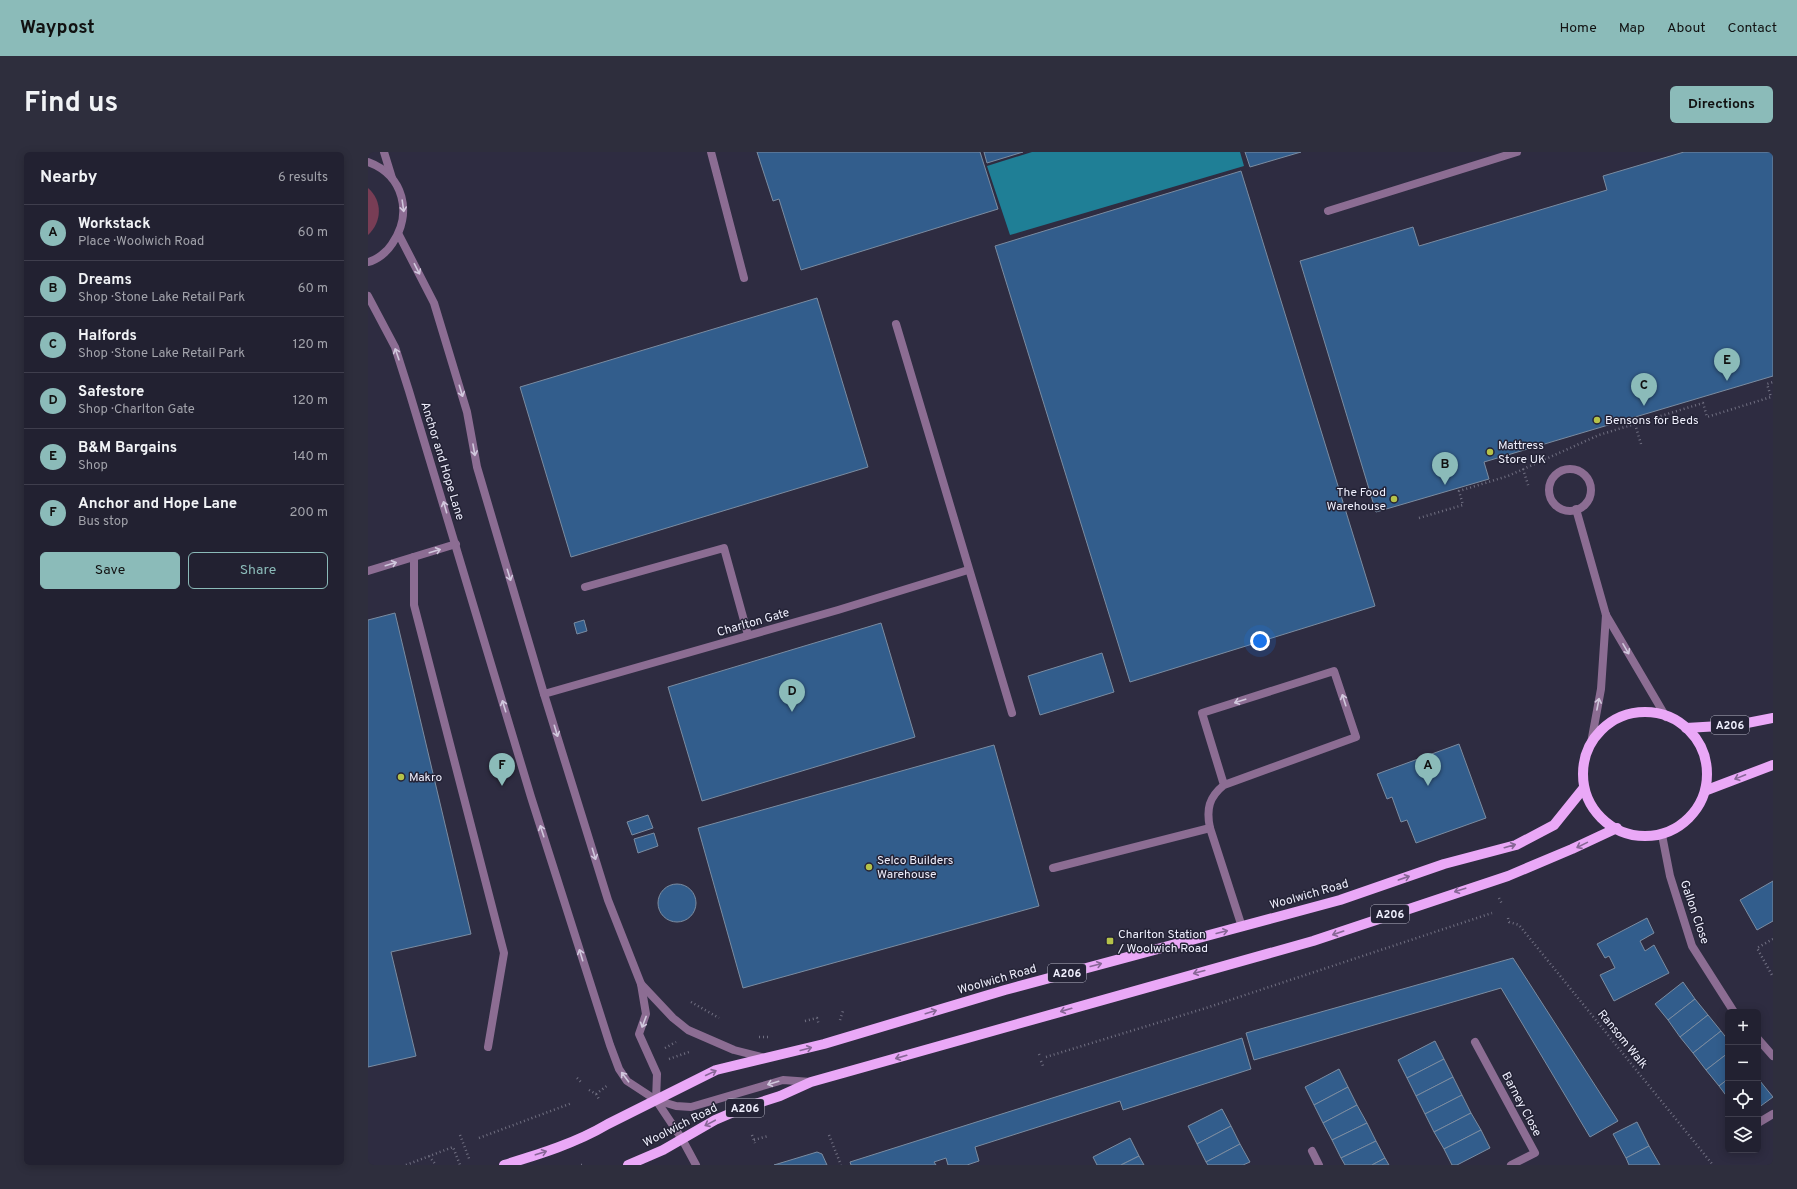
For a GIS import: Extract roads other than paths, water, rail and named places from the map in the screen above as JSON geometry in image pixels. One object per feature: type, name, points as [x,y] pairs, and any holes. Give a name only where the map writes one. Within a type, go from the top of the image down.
[{"type":"main road","name":"A206","points":[[1647,712],[1666,717],[1686,728],[1699,741],[1706,760],[1707,790],[1697,812],[1682,825],[1662,835],[1642,836],[1626,833],[1606,820],[1591,805],[1583,788],[1582,765],[1586,752],[1591,743],[1605,726],[1625,715],[1647,712]]},
{"type":"main road","name":"A206","points":[[1686,728],[1737,725],[1773,718]]},
{"type":"main road","points":[[1707,790],[1773,765]]},
{"type":"main road","name":"Woolwich Road","points":[[504,1165],[547,1151],[590,1134],[716,1070],[768,1059],[824,1044],[1005,990],[1340,900],[1444,864],[1516,845],[1554,825],[1583,788]]},
{"type":"main road","name":"Woolwich Road","points":[[628,1165],[682,1139],[715,1120],[743,1108],[780,1096],[811,1082],[1313,941],[1508,876],[1617,828]]},
{"type":"street","points":[[368,262],[373,261],[388,250],[399,235],[404,214],[402,195],[392,178],[384,152]]},
{"type":"street","points":[[711,152],[744,278]]},
{"type":"street","points":[[1328,210],[1518,152]]},
{"type":"street","points":[[368,162],[376,165],[392,178]]},
{"type":"street","points":[[399,235],[434,303],[467,412],[477,466],[544,694],[608,900],[641,984],[646,1014],[639,1034],[657,1074],[656,1100],[682,1139],[696,1165]]},
{"type":"street","name":"Anchor and Hope Lane","points":[[368,296],[395,347],[456,544],[531,797],[610,1045],[619,1068],[627,1081],[656,1100]]},
{"type":"street","points":[[896,324],[1012,714]]},
{"type":"street","points":[[1569,469],[1582,472],[1590,482],[1590,496],[1587,502],[1576,509],[1570,510],[1559,507],[1551,497],[1550,484],[1557,473],[1569,469]]},
{"type":"street","points":[[1576,509],[1606,615],[1666,717]]},
{"type":"street","points":[[368,571],[456,544]]},
{"type":"street","points":[[585,587],[724,548],[748,635]]},
{"type":"street","points":[[414,557],[414,605],[504,953],[488,1047]]},
{"type":"street","name":"Charlton Gate","points":[[544,694],[838,610],[968,570]]},
{"type":"street","points":[[1591,743],[1601,689],[1606,615]]},
{"type":"street","points":[[1224,785],[1202,714],[1334,671],[1356,738],[1224,785],[1214,793],[1208,804],[1210,828],[1242,927]]},
{"type":"street","points":[[1053,868],[1210,828]]},
{"type":"street","name":"Gallon Close","points":[[1662,835],[1670,876],[1692,946],[1732,1009]]},
{"type":"street","points":[[641,984],[668,1014],[688,1030],[734,1050],[768,1059]]},
{"type":"street","name":"Barney Close","points":[[1476,1042],[1535,1152],[1511,1165]]},
{"type":"street","points":[[1761,1042],[1773,1056]]},
{"type":"street","name":"Woolwich Road","points":[[656,1100],[676,1106],[691,1107],[783,1080],[811,1082]]},
{"type":"street","points":[[1761,1121],[1773,1114]]},
{"type":"street","points":[[1312,1151],[1319,1165]]},
{"type":"water","points":[[1032,152],[1240,152],[1244,166],[1010,235],[987,166]]},
{"type":"place","name":"B&M Bargains","points":[[1727,381]]},
{"type":"place","name":"Halfords","points":[[1644,406]]},
{"type":"place","name":"Bensons for Beds","points":[[1597,420]]},
{"type":"place","name":"Mattress Store UK","points":[[1490,452]]},
{"type":"place","name":"Dreams","points":[[1445,485]]},
{"type":"place","name":"The Food Warehouse","points":[[1394,499]]},
{"type":"place","name":"Safestore","points":[[792,712]]},
{"type":"place","name":"Makro","points":[[401,777]]},
{"type":"place","name":"Anchor and Hope Lane","points":[[502,786]]},
{"type":"place","name":"Workstack","points":[[1428,786]]},
{"type":"place","name":"Selco Builders Warehouse","points":[[869,867]]},
{"type":"place","name":"Charlton Station / Woolwich Road","points":[[1110,941]]}]
